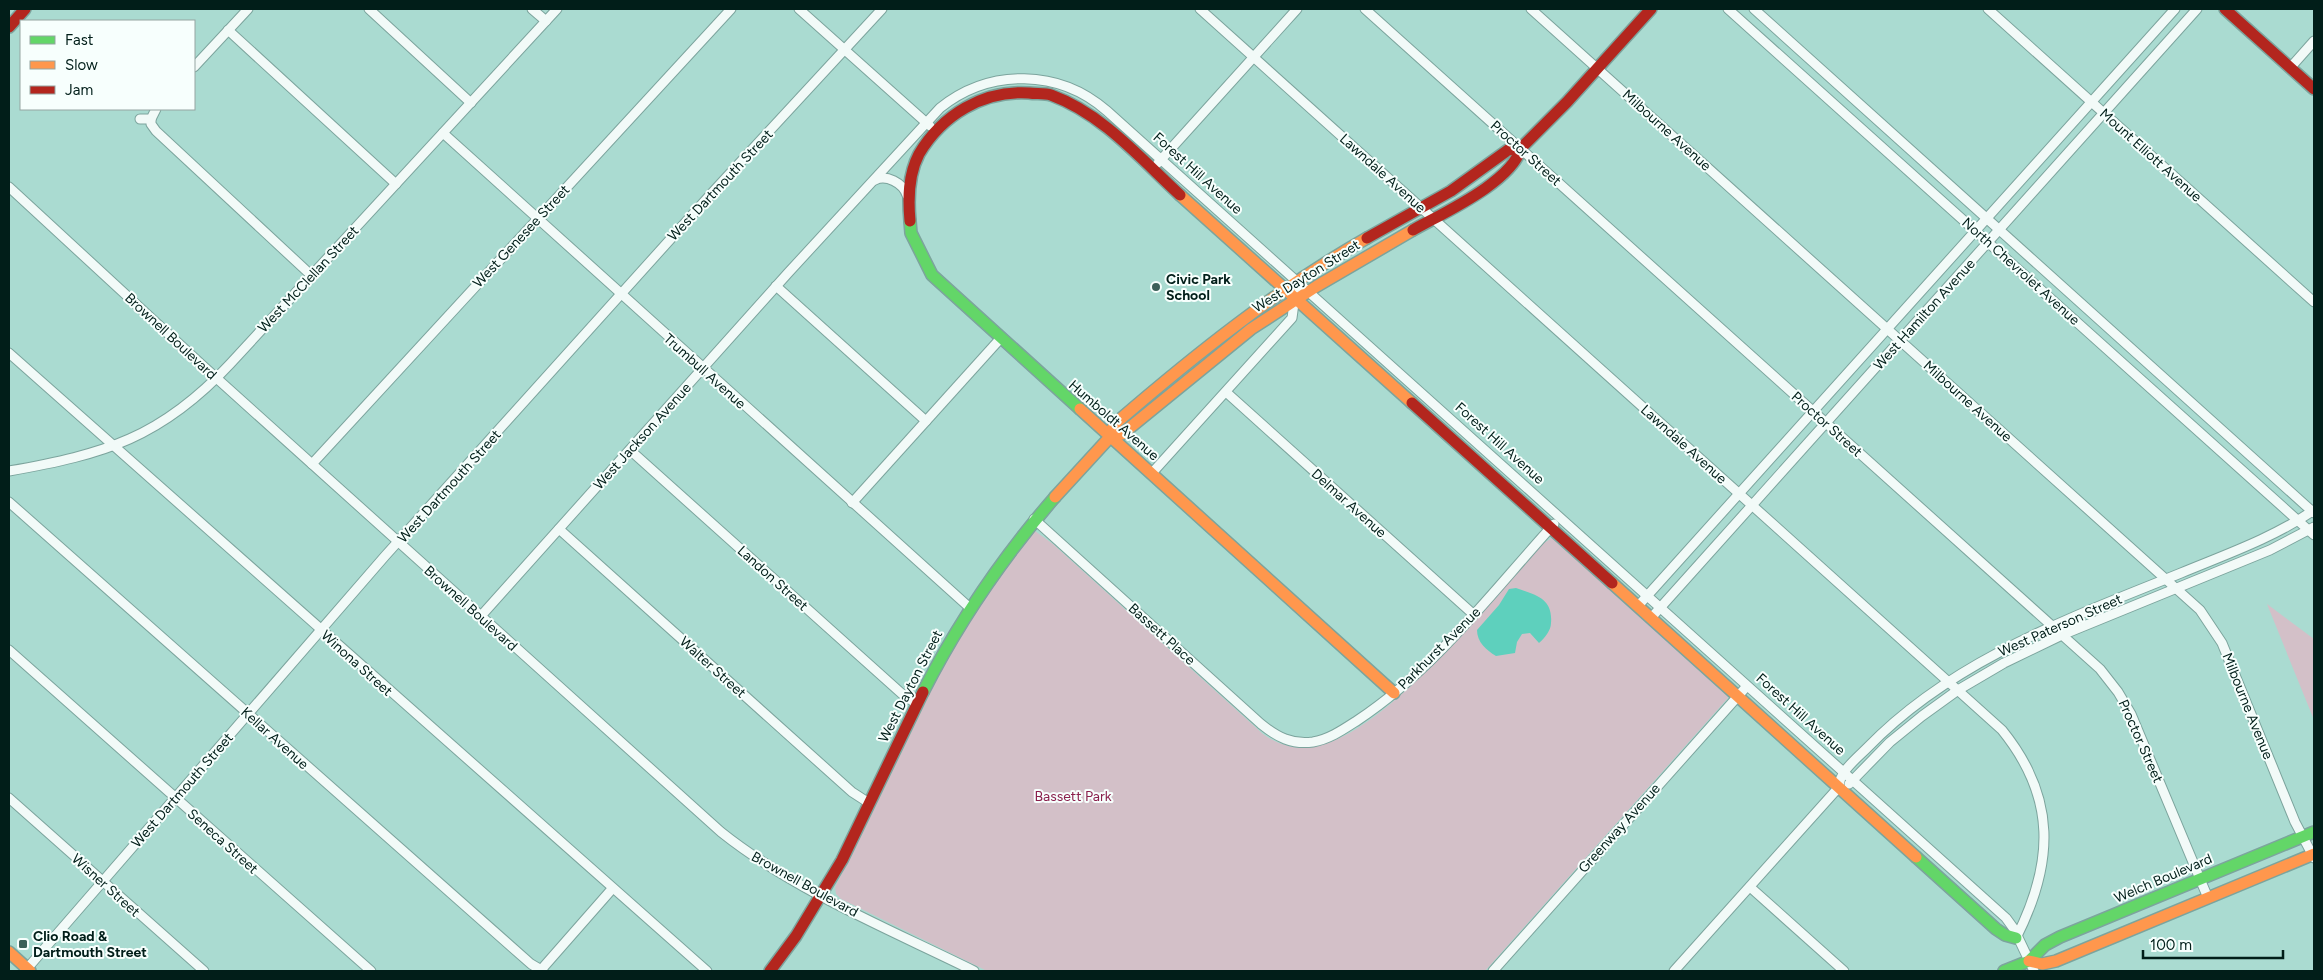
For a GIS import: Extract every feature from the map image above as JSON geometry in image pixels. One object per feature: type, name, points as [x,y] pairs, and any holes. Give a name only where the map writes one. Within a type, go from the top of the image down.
[{"type":"street","points":[[9,27],[24,9]]},
{"type":"street","points":[[195,66],[248,9]]},
{"type":"street","points":[[369,9],[471,103]]},
{"type":"street","points":[[532,9],[546,21]]},
{"type":"street","name":"West McClellan Street","points":[[9,470],[75,459],[114,447],[168,418],[217,378],[557,9]]},
{"type":"street","name":"West Genesee Street","points":[[312,464],[730,9]]},
{"type":"street","points":[[799,9],[930,126]]},
{"type":"street","name":"West Dartmouth Street","points":[[27,970],[398,542],[620,295],[882,9]]},
{"type":"street","name":"Lawndale Avenue","points":[[1200,9],[1996,724],[2012,743],[2028,769],[2039,798],[2044,837],[2042,873],[2033,901],[2016,938]]},
{"type":"street","points":[[1153,169],[1297,9]]},
{"type":"street","name":"Proctor Street","points":[[1365,9],[1814,411],[2104,674],[2128,708],[2208,898]]},
{"type":"street","name":"Milbourne Avenue","points":[[1532,9],[2177,588],[2205,616],[2222,644],[2302,836],[2314,855]]},
{"type":"street","name":"West Dayton Street","points":[[770,971],[822,896],[938,661],[970,608],[1034,519],[1110,437],[1122,434],[1195,371],[1252,328],[1308,291],[1480,190],[1512,166],[1519,158],[1521,148],[1598,68],[1651,9]]},
{"type":"street","name":"North Chevrolet Avenue","points":[[1728,9],[2298,520],[2313,530]]},
{"type":"street","name":"North Chevrolet Avenue","points":[[1754,9],[2314,512]]},
{"type":"street","name":"Mount Elliott Avenue","points":[[1988,9],[2314,302]]},
{"type":"street","name":"West Hamilton Avenue","points":[[1638,606],[2175,9]]},
{"type":"street","name":"West Hamilton Avenue","points":[[1650,618],[2196,9]]},
{"type":"street","points":[[2225,9],[2314,89]]},
{"type":"street","points":[[228,30],[396,184]]},
{"type":"street","points":[[2290,68],[2314,42]]},
{"type":"street","name":"Forest Hill Avenue","points":[[930,126],[950,100],[978,86],[1001,80],[1035,79],[1068,86],[1093,100],[2006,918],[2032,966]]},
{"type":"street","points":[[1833,103],[1844,90]]},
{"type":"street","name":"Forest Hill Avenue","points":[[930,126],[986,96],[1012,91],[1039,92],[1055,96],[1084,110],[1153,169],[1996,929],[2004,935],[2016,938]]},
{"type":"street","points":[[156,110],[151,119],[151,124],[156,131],[312,276]]},
{"type":"street","points":[[140,119],[151,119]]},
{"type":"street","name":"West Jackson Avenue","points":[[480,617],[776,286],[873,182],[930,126]]},
{"type":"street","name":"Humboldt Avenue","points":[[930,126],[915,160],[907,195],[907,213],[912,237],[927,268],[942,286],[1152,473],[1394,693]]},
{"type":"street","name":"Trumbull Avenue","points":[[443,133],[702,369],[970,608]]},
{"type":"street","name":"West Dayton Street","points":[[1110,437],[1110,432],[1117,422],[1187,361],[1285,289],[1350,248],[1463,184],[1508,150],[1521,148]]},
{"type":"street","points":[[873,182],[883,178],[891,180],[904,188],[907,195]]},
{"type":"street","name":"Brownell Boulevard","points":[[9,187],[480,617],[720,832],[772,868],[822,896],[974,971]]},
{"type":"street","points":[[1198,210],[1207,201]]},
{"type":"street","points":[[1152,473],[1292,318],[1297,281]]},
{"type":"street","points":[[776,286],[926,421]]},
{"type":"street","points":[[1345,343],[1354,332]]},
{"type":"street","points":[[852,503],[1000,338]]},
{"type":"street","name":"Winona Street","points":[[9,353],[612,889],[707,971]]},
{"type":"street","points":[[1187,361],[1195,371]]},
{"type":"street","points":[[2141,378],[2152,367]]},
{"type":"street","name":"Delmar Avenue","points":[[1226,392],[1473,614]]},
{"type":"street","points":[[1425,415],[1434,405]]},
{"type":"street","name":"Landon Street","points":[[630,450],[901,694],[917,704]]},
{"type":"street","name":"Kellar Avenue","points":[[9,502],[541,971]]},
{"type":"street","name":"West Paterson Street","points":[[1674,971],[1839,788],[1844,773],[1891,724],[1948,681],[2004,648],[2052,626],[2259,542],[2314,512]]},
{"type":"street","name":"Parkhurst Avenue","points":[[1294,742],[1313,742],[1334,735],[1370,712],[1394,693],[1424,667],[1560,517]]},
{"type":"street","name":"Bassett Place","points":[[1034,519],[1261,724],[1277,736],[1294,742]]},
{"type":"street","name":"Walter Street","points":[[559,529],[852,792],[869,804]]},
{"type":"street","name":"West Paterson Street","points":[[1839,788],[1853,781],[1899,734],[1958,690],[2004,663],[2062,635],[2275,548],[2313,530]]},
{"type":"street","name":"Seneca Street","points":[[9,650],[371,971]]},
{"type":"street","name":"Greenway Avenue","points":[[1493,971],[1747,686]]},
{"type":"street","name":"Wisner Street","points":[[9,798],[204,971]]},
{"type":"street","name":"Welch Boulevard","points":[[2032,966],[2039,950],[2052,941],[2314,832]]},
{"type":"street","name":"Welch Boulevard","points":[[2004,971],[2056,961],[2314,855]]},
{"type":"street","points":[[1750,887],[1844,971]]},
{"type":"street","points":[[541,971],[612,889]]},
{"type":"street","points":[[9,952],[27,970]]},
{"type":"green space","name":"Bassett Park","points":[[1035,531],[1053,544],[1263,734],[1287,746],[1313,747],[1337,740],[1388,706],[1439,659],[1531,555],[1552,538],[1727,693],[1728,698],[1485,971],[987,971],[841,899],[836,894],[835,887],[937,676],[977,606],[1031,532]]},
{"type":"green space","points":[[2267,604],[2314,639],[2314,720]]},
{"type":"shaded area","points":[[1516,588],[1542,599],[1546,603],[1551,615],[1550,628],[1539,643],[1530,633],[1522,634],[1517,642],[1515,653],[1496,656],[1483,645],[1477,630],[1499,605],[1509,589]]},
{"type":"traffic: fast","points":[[910,221],[911,233],[932,275],[1080,409]]},
{"type":"traffic: fast","points":[[923,692],[951,640],[983,590],[1055,497]]},
{"type":"traffic: fast","points":[[2004,971],[2029,961],[2045,945],[2060,937],[2314,832]]},
{"type":"traffic: fast","points":[[1916,857],[1996,929],[2005,935],[2016,938]]},
{"type":"traffic: slow","points":[[1180,195],[1412,403]]},
{"type":"traffic: slow","points":[[1110,437],[1122,434],[1251,329],[1317,286],[1413,230]]},
{"type":"traffic: slow","points":[[1055,497],[1110,437],[1110,432],[1117,422],[1177,372],[1269,301],[1333,258],[1367,238]]},
{"type":"traffic: slow","points":[[1080,409],[1394,693]]},
{"type":"traffic: slow","points":[[1612,583],[1916,857]]},
{"type":"traffic: slow","points":[[2029,961],[2042,964],[2056,961],[2314,854]]},
{"type":"traffic: slow","points":[[9,952],[30,971]]},
{"type":"traffic: jam","points":[[9,27],[25,9]]},
{"type":"traffic: jam","points":[[1367,238],[1451,191],[1508,150],[1521,148],[1567,102],[1651,9]]},
{"type":"traffic: jam","points":[[2225,9],[2314,89]]},
{"type":"traffic: jam","points":[[910,221],[909,196],[911,179],[915,162],[928,140],[939,128],[965,108],[980,101],[1012,93],[1046,94],[1070,103],[1104,125],[1180,195]]},
{"type":"traffic: jam","points":[[1413,230],[1458,206],[1491,184],[1505,173],[1515,161],[1521,148]]},
{"type":"traffic: jam","points":[[1412,403],[1612,583]]},
{"type":"traffic: jam","points":[[770,971],[796,936],[842,860],[923,692]]},
{"type":"place","name":"Civic Park School","points":[[1156,287]]},
{"type":"place","name":"Clio Road & Dartmouth Street","points":[[23,944]]}]
